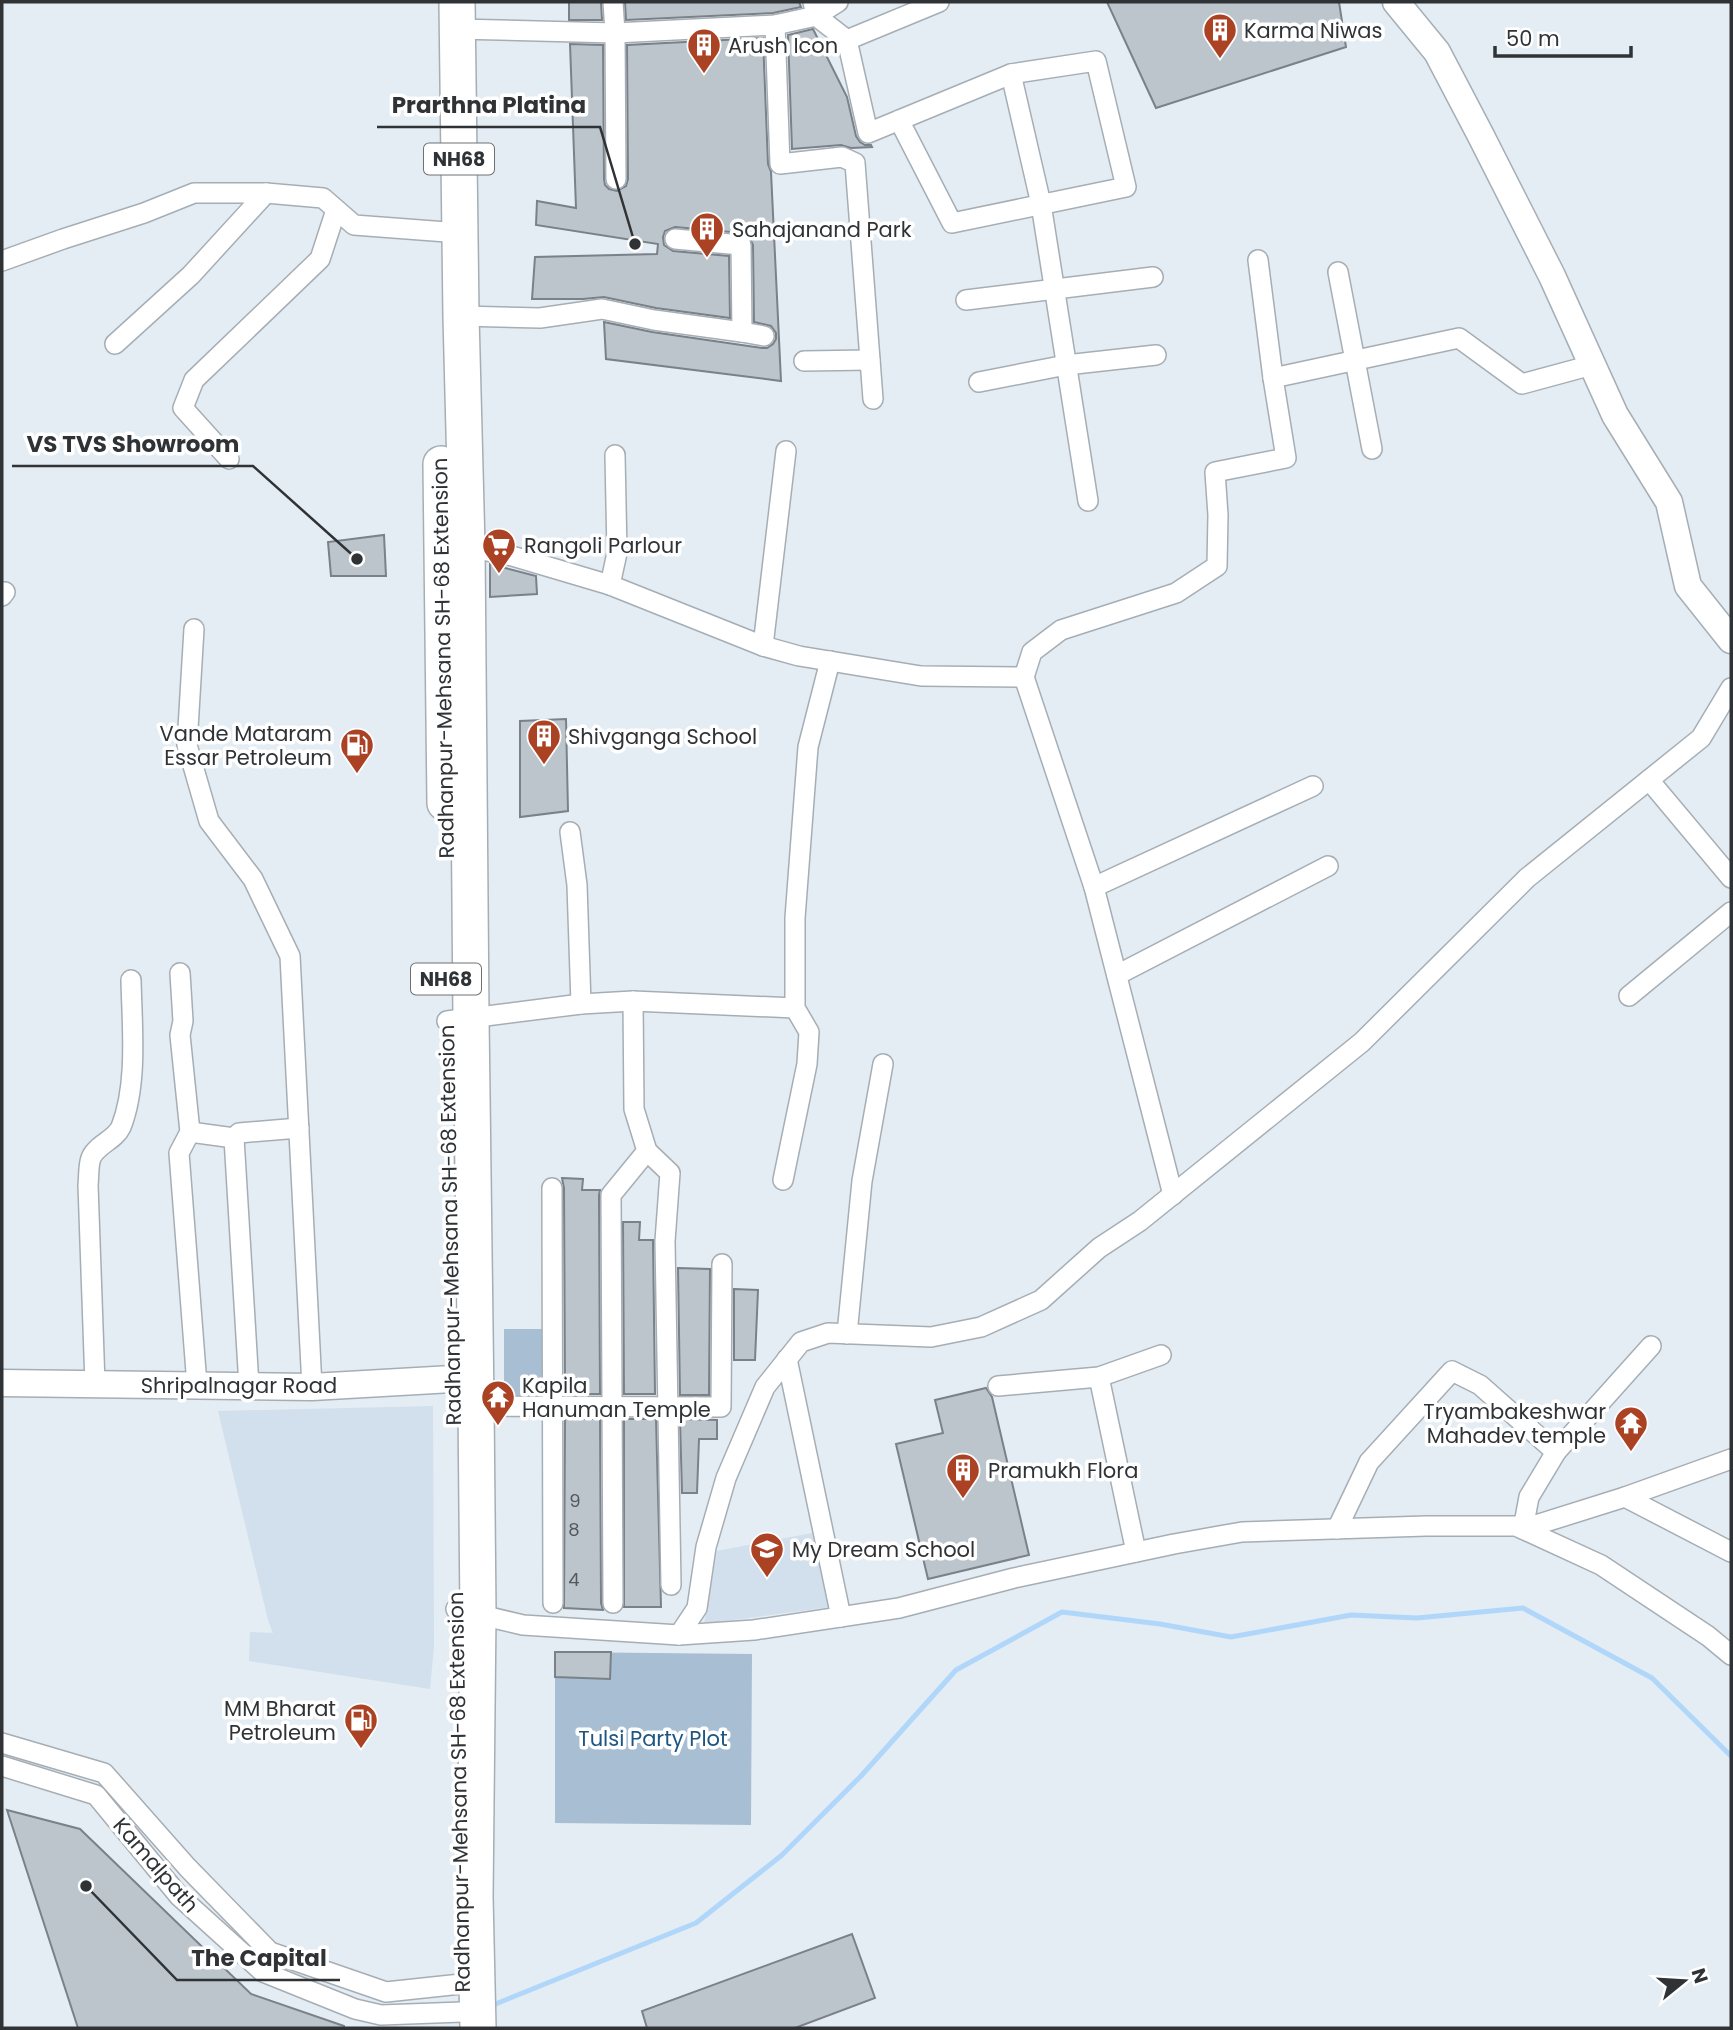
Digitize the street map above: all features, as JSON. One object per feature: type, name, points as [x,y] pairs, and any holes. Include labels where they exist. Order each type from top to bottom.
[{"type":"highway","name":"Radhanpur-Mehsana SH-68 Extension","points":[[437,2],[450,233],[459,1020],[468,1388],[467,1994]]},
{"type":"highway","name":"NH68","points":[[457,16],[450,233],[461,316],[467,547],[459,1020]]},
{"type":"street","points":[[613,2],[616,179]]},
{"type":"street","points":[[457,16],[615,33],[775,25],[838,2]]},
{"type":"street","points":[[847,40],[939,2]]},
{"type":"street","points":[[1396,2],[1437,52],[1552,276],[1615,415],[1668,502],[1688,586],[1731,640]]},
{"type":"street","points":[[814,9],[847,40],[868,133],[1011,74],[1096,61],[1126,187],[952,223],[900,120]]},
{"type":"street","points":[[775,25],[780,164],[842,157],[855,163],[873,399]]},
{"type":"street","points":[[1011,74],[1041,204],[1088,501]]},
{"type":"street","points":[[2,261],[144,213],[194,193],[266,192],[323,198],[354,225],[450,233]]},
{"type":"street","points":[[115,344],[191,275],[266,192]]},
{"type":"street","points":[[229,459],[183,408],[194,380],[320,259],[337,210]]},
{"type":"street","points":[[676,239],[741,245],[742,331]]},
{"type":"street","points":[[1173,1195],[1094,887],[1024,677],[1032,652],[1061,630],[1176,593],[1217,566],[1218,515],[1214,472],[1286,458],[1258,260]]},
{"type":"street","points":[[1338,272],[1372,449]]},
{"type":"street","points":[[965,300],[1153,277]]},
{"type":"street","points":[[461,316],[540,318],[602,309],[654,320],[764,336]]},
{"type":"street","points":[[1273,378],[1459,338],[1522,384],[1592,365]]},
{"type":"street","points":[[979,382],[1066,365],[1156,355]]},
{"type":"street","points":[[804,361],[870,360]]},
{"type":"street","points":[[763,646],[786,451]]},
{"type":"street","points":[[610,585],[617,553],[615,455]]},
{"type":"street","points":[[467,547],[512,556],[610,585],[763,646],[799,656],[921,676],[1024,677]]},
{"type":"street","points":[[194,629],[187,745],[209,821],[253,879],[290,956],[313,1387]]},
{"type":"street","points":[[783,1180],[807,1064],[808,1032],[795,1008],[795,918],[808,747],[830,661]]},
{"type":"street","points":[[679,1635],[697,1608],[706,1547],[726,1478],[765,1387],[802,1342],[828,1333],[931,1337],[981,1327],[1041,1300],[1099,1248],[1140,1221],[1362,1042],[1527,878],[1701,738],[1731,688]]},
{"type":"street","points":[[1649,780],[1731,877]]},
{"type":"street","points":[[1094,887],[1313,786]]},
{"type":"street","points":[[570,832],[577,885],[581,1003]]},
{"type":"street","points":[[1117,975],[1328,866]]},
{"type":"street","points":[[1629,996],[1731,912]]},
{"type":"street","points":[[180,973],[183,1021],[180,1035],[190,1132],[179,1153],[197,1385]]},
{"type":"street","points":[[95,1384],[88,1185],[95,1150],[120,1129],[127,1102],[133,1072],[131,980]]},
{"type":"street","points":[[459,1020],[581,1003],[633,1001],[795,1008]]},
{"type":"street","points":[[633,1001],[634,1109],[648,1152],[670,1172],[665,1241],[671,1585]]},
{"type":"street","points":[[847,1334],[862,1181],[883,1064]]},
{"type":"street","points":[[249,1386],[234,1138],[239,1133],[299,1128]]},
{"type":"street","points":[[190,1132],[234,1138]]},
{"type":"street","points":[[613,1603],[611,1195],[648,1152]]},
{"type":"street","points":[[552,1188],[554,1603]]},
{"type":"street","points":[[468,1388],[553,1406],[721,1407],[722,1264]]},
{"type":"street","points":[[1523,1529],[1529,1497],[1556,1452],[1651,1346]]},
{"type":"street","points":[[998,1386],[1099,1377],[1161,1355]]},
{"type":"street","points":[[787,1360],[841,1617]]},
{"type":"street","points":[[1338,1529],[1369,1462],[1452,1371],[1480,1385],[1556,1452]]},
{"type":"street","points":[[1099,1377],[1136,1552]]},
{"type":"street","name":"Shripalnagar Road","points":[[2,1383],[468,1388]]},
{"type":"street","points":[[1523,1529],[1625,1497],[1731,1459]]},
{"type":"street","points":[[1625,1497],[1731,1552]]},
{"type":"street","points":[[467,1611],[523,1625],[679,1635],[754,1630],[899,1608],[1014,1578],[1242,1532],[1516,1526],[1601,1565],[1731,1654]]},
{"type":"street","points":[[2,1743],[104,1773],[188,1868],[270,1952],[387,1992],[467,1994]]},
{"type":"street","name":"Kamalpath","points":[[2,1766],[96,1795],[179,1896],[263,1972],[355,2009],[381,2015],[467,1994]]},
{"type":"shaded area","points":[[433,1406],[434,1646],[430,1689],[249,1661],[250,1632],[273,1633],[218,1411]]},
{"type":"shaded area","name":"My Dream School","points":[[812,1533],[830,1607],[704,1624],[717,1551]]},
{"type":"green space","points":[[504,1329],[547,1329],[546,1397],[504,1397]]},
{"type":"green space","name":"Tulsi Party Plot","points":[[555,1652],[752,1654],[751,1825],[555,1823]]},
{"type":"building","points":[[569,2],[601,2],[602,20],[569,20]]},
{"type":"building","points":[[625,2],[799,2],[801,7],[773,13],[626,20]]},
{"type":"building","name":"Karma Niwas","points":[[1107,2],[1339,2],[1346,47],[1156,108]]},
{"type":"building","points":[[813,29],[847,97],[856,136],[860,142],[872,147],[851,148],[841,145],[792,149],[788,35]]},
{"type":"building","points":[[763,38],[781,381],[606,359],[604,322],[762,348],[773,344],[776,333],[771,326],[754,322],[753,245],[748,235],[742,233],[675,227],[665,231],[663,237],[664,245],[673,251],[729,256],[730,318],[656,308],[604,297],[532,299],[535,257],[657,254],[658,244],[536,225],[537,201],[576,208],[570,44],[603,45],[604,179],[609,189],[617,191],[626,186],[628,179],[627,45]]},
{"type":"building","points":[[384,535],[386,576],[331,576],[328,542]]},
{"type":"building","points":[[490,564],[536,576],[537,594],[490,597]]},
{"type":"building","name":"Shivganga School","points":[[566,719],[568,811],[520,817],[520,721]]},
{"type":"building","points":[[562,1178],[583,1179],[582,1190],[600,1190],[600,1394],[565,1394]]},
{"type":"building","points":[[623,1222],[640,1222],[639,1240],[653,1240],[655,1394],[624,1394]]},
{"type":"building","points":[[678,1268],[710,1269],[709,1395],[680,1395]]},
{"type":"building","points":[[734,1289],[758,1290],[755,1360],[734,1360]]},
{"type":"building","name":"Pramukh Flora","points":[[986,1388],[992,1397],[1029,1555],[928,1579],[896,1444],[943,1433],[935,1400]]},
{"type":"building","points":[[565,1419],[600,1419],[603,1610],[564,1608]]},
{"type":"building","points":[[624,1419],[656,1419],[661,1607],[624,1607]]},
{"type":"building","points":[[680,1419],[717,1420],[717,1439],[699,1439],[697,1493],[682,1493]]},
{"type":"building","points":[[555,1652],[611,1652],[610,1679],[555,1677]]},
{"type":"building","points":[[7,1810],[80,1829],[251,1994],[344,2028],[78,2028]]},
{"type":"building","points":[[852,1934],[875,1998],[795,2028],[647,2028],[642,2011]]},
{"type":"waterway","points":[[488,2007],[696,1923],[782,1855],[861,1776],[956,1670],[1062,1612],[1160,1624],[1231,1637],[1351,1615],[1417,1618],[1523,1608],[1652,1678],[1731,1756]]},
{"type":"place","name":"Karma Niwas","points":[[1220,60]]},
{"type":"place","name":"Arush Icon","points":[[704,75]]},
{"type":"place","name":"Prarthna Platina","points":[[635,244]]},
{"type":"place","name":"Sahajanand Park","points":[[707,259]]},
{"type":"place","name":"VS TVS Showroom","points":[[357,559]]},
{"type":"place","name":"Rangoli Parlour","points":[[499,575]]},
{"type":"place","name":"Shivganga School","points":[[544,766]]},
{"type":"place","name":"Vande Mataram Essar Petroleum","points":[[357,775]]},
{"type":"place","name":"Kapila Hanuman Temple","points":[[498,1427]]},
{"type":"place","name":"Tryambakeshwar Mahadev temple","points":[[1631,1453]]},
{"type":"place","name":"Pramukh Flora","points":[[963,1500]]},
{"type":"place","name":"My Dream School","points":[[767,1579]]},
{"type":"place","name":"MM Bharat Petroleum","points":[[361,1750]]},
{"type":"place","name":"The Capital","points":[[86,1886]]}]
